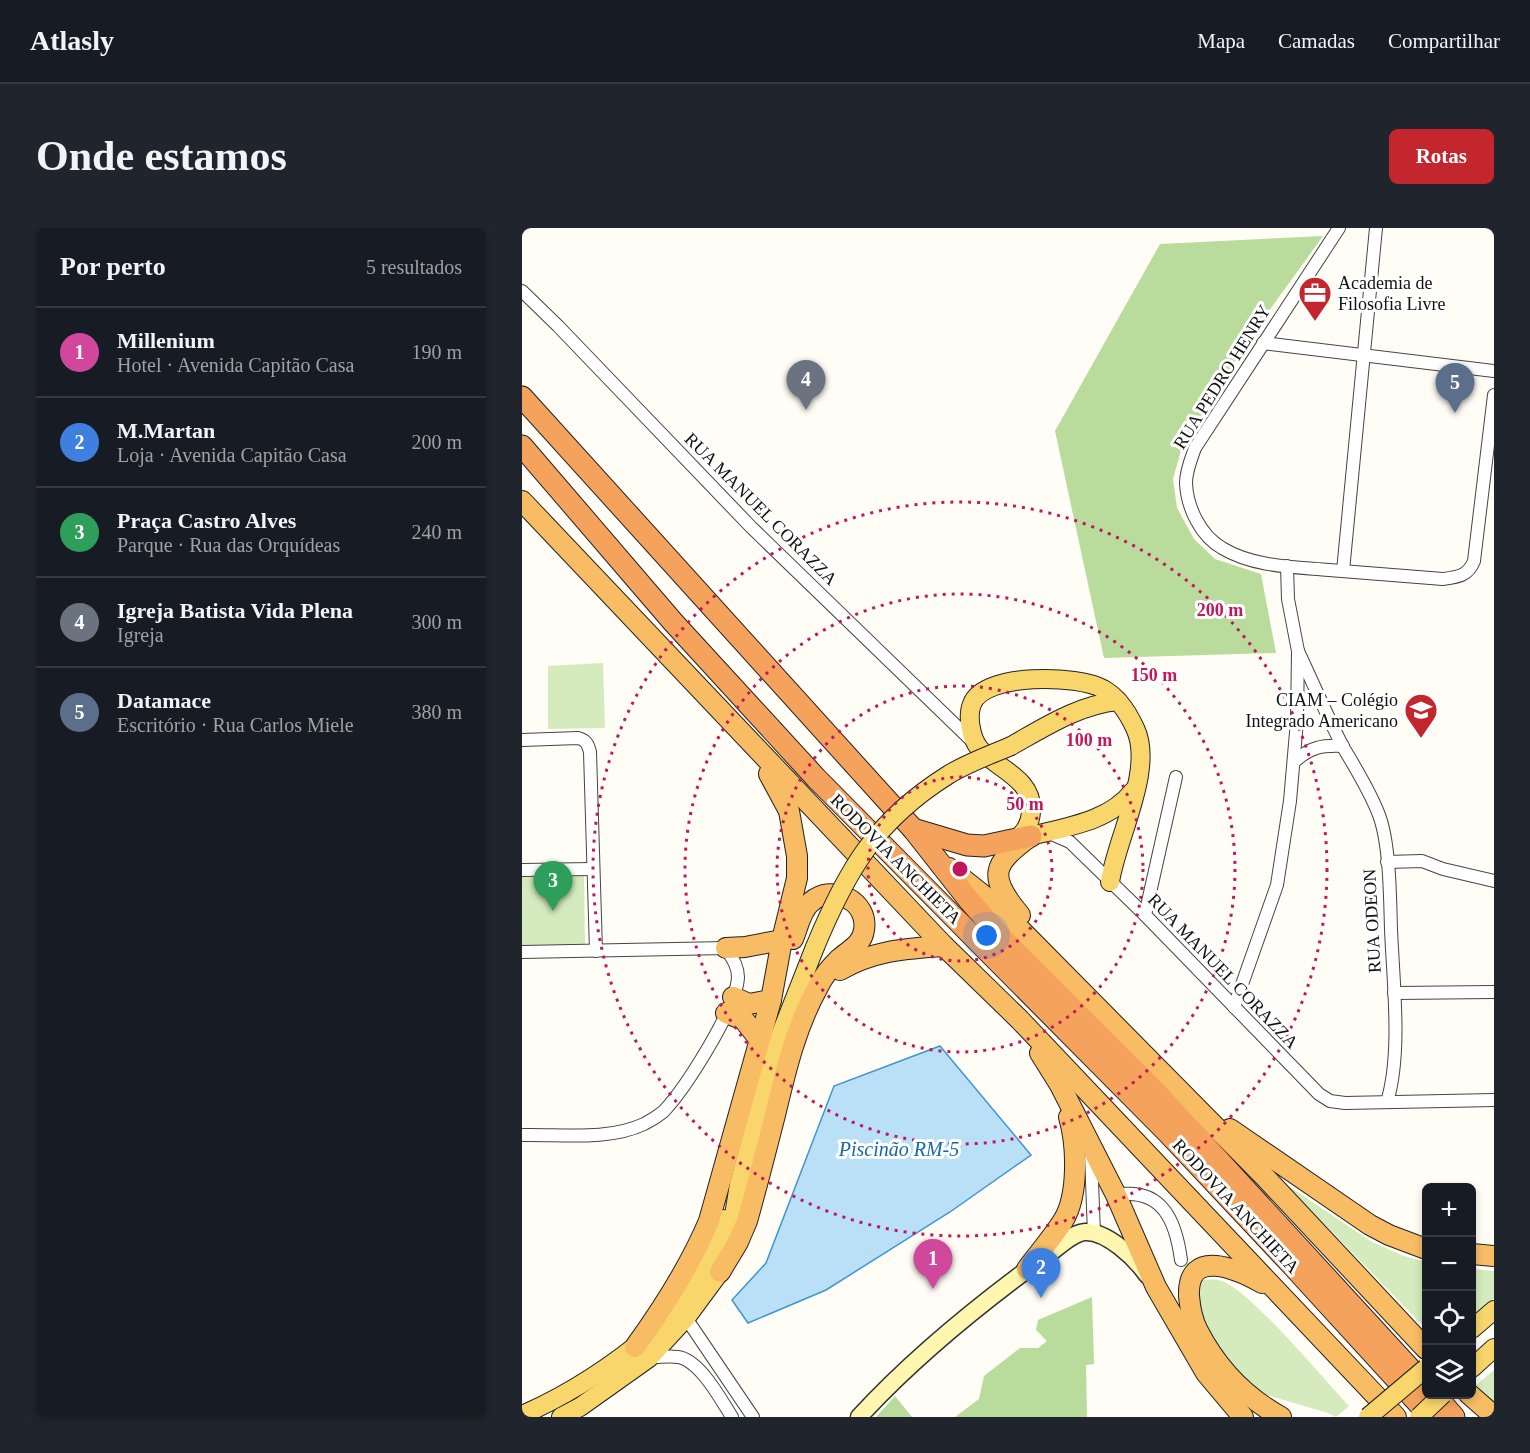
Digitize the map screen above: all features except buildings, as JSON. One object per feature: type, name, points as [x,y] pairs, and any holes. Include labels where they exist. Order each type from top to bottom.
[{"type":"highway","name":"RODOVIA ANCHIETA","points":[[522,397],[913,829],[1004,939],[1156,1092],[1422,1382]]},
{"type":"highway","name":"RODOVIA ANCHIETA","points":[[522,446],[673,622],[816,778],[1167,1132],[1431,1417]]},
{"type":"highway","name":"RODOVIA ANCHIETA","points":[[522,501],[944,946],[1020,1020],[1396,1417]]},
{"type":"highway","points":[[642,1352],[697,1250],[709,1221],[771,1000],[797,878],[795,834],[789,811],[757,750]]},
{"type":"highway","points":[[913,829],[967,845],[984,846],[1032,836]]},
{"type":"highway","points":[[1032,836],[1016,846],[1001,862],[998,876],[1000,887],[1005,897],[1047,945],[1071,981]]},
{"type":"highway","name":"RODOVIA ANCHIETA","points":[[935,857],[997,906],[1264,1176],[1422,1345]]},
{"type":"highway","points":[[720,1272],[738,1242],[747,1221],[791,1047],[803,1014],[830,968],[862,939],[865,927],[863,915],[857,905],[848,897],[832,893],[810,902],[777,970]]},
{"type":"highway","points":[[726,948],[782,940]]},
{"type":"highway","points":[[820,982],[851,963],[873,955],[892,950],[944,946]]},
{"type":"highway","points":[[730,1005],[771,1000]]},
{"type":"highway","points":[[730,1005],[759,1039]]},
{"type":"highway","points":[[1020,1020],[1060,1085],[1091,1144],[1156,1287],[1206,1373],[1243,1417]]},
{"type":"highway","points":[[1027,1269],[1064,1219],[1074,1183],[1075,1144],[1060,1085]]},
{"type":"highway","points":[[1190,1102],[1370,1225],[1422,1247]]},
{"type":"highway","points":[[1476,1254],[1494,1256]]},
{"type":"highway","points":[[1278,1293],[1240,1271],[1217,1265],[1203,1267],[1195,1272],[1189,1292],[1196,1327],[1219,1363],[1250,1398],[1281,1417]]},
{"type":"highway","points":[[1438,1399],[1454,1417]]},
{"type":"highway","points":[[1472,1399],[1485,1417]]},
{"type":"highway","points":[[1474,1399],[1494,1416]]},
{"type":"main road","points":[[1110,882],[1115,852],[1138,784],[1140,758],[1137,732],[1130,717],[1118,701],[1103,689],[1084,682],[1054,679],[1007,681],[988,687],[978,694],[972,703],[970,715],[972,731],[979,747],[1021,782],[1029,796],[1032,806],[1027,830],[1032,836],[1083,822],[1115,810],[1138,784]]},
{"type":"main road","points":[[522,1415],[557,1400],[642,1352],[667,1341],[720,1272],[731,1234],[740,1182],[776,1046],[828,916],[842,887],[866,848],[885,824],[949,774],[1011,746],[1082,708],[1098,703],[1118,701]]},
{"type":"main road","points":[[561,1417],[580,1407],[642,1352],[687,1298],[706,1264],[740,1182]]},
{"type":"main road","points":[[859,1417],[916,1360],[1027,1269],[1077,1234],[1084,1232],[1100,1236],[1120,1247],[1142,1268],[1156,1287]]},
{"type":"main road","points":[[1476,1326],[1494,1310]]},
{"type":"main road","points":[[1476,1364],[1494,1348]]},
{"type":"main road","points":[[1368,1417],[1422,1371]]},
{"type":"main road","points":[[1419,1417],[1439,1399]]},
{"type":"street","name":"RUA PEDRO HENRY","points":[[1339,228],[1195,448],[1188,465],[1186,482],[1189,501],[1206,535],[1223,549],[1287,566],[1443,579],[1459,577],[1470,570],[1474,561],[1494,395]]},
{"type":"street","points":[[1343,571],[1376,228]]},
{"type":"street","name":"RUA MANUEL CORAZZA","points":[[522,291],[751,527],[979,747]]},
{"type":"street","points":[[1263,343],[1494,371]]},
{"type":"street","points":[[1234,1007],[1277,885],[1290,801],[1294,762],[1298,651],[1288,599],[1287,566]]},
{"type":"street","name":"RUA ODEON","points":[[1298,651],[1380,818],[1387,862],[1394,993],[1394,1061],[1387,1102]]},
{"type":"street","points":[[522,740],[578,738],[588,744],[596,951]]},
{"type":"street","points":[[1294,762],[1303,753],[1314,748],[1324,745],[1343,746]]},
{"type":"street","points":[[1145,915],[1176,777]]},
{"type":"street","name":"RUA MANUEL CORAZZA","points":[[1032,836],[1070,842],[1145,915],[1318,1094],[1330,1101],[1345,1103],[1494,1100]]},
{"type":"street","points":[[1387,862],[1422,861],[1443,869],[1494,881]]},
{"type":"street","points":[[522,870],[593,869]]},
{"type":"street","points":[[522,952],[726,948],[737,968],[738,979],[730,1005],[686,1083],[661,1113],[644,1124],[622,1131],[522,1135]]},
{"type":"street","points":[[1394,993],[1494,992]]},
{"type":"street","points":[[1091,1144],[1100,1236]]},
{"type":"street","points":[[1116,1195],[1140,1195],[1155,1202],[1161,1208],[1175,1228],[1181,1260]]},
{"type":"street","points":[[686,1318],[753,1417]]},
{"type":"street","points":[[642,1352],[687,1360],[704,1376],[732,1417]]},
{"type":"green space","points":[[1323,236],[1251,336],[1182,447],[1173,479],[1177,508],[1194,539],[1215,559],[1261,574],[1276,653],[1104,658],[1055,431],[1160,244]]},
{"type":"green space","points":[[603,663],[605,728],[548,729],[548,666]]},
{"type":"green space","points":[[584,876],[585,945],[522,946],[522,877]]},
{"type":"green space","points":[[1287,1185],[1372,1242],[1422,1261],[1422,1325]]},
{"type":"green space","points":[[1476,1269],[1494,1271],[1494,1299],[1476,1315]]},
{"type":"green space","points":[[1201,1280],[1219,1280],[1232,1286],[1248,1299],[1286,1336],[1349,1406],[1336,1417],[1267,1395],[1237,1377],[1194,1309]]},
{"type":"green space","points":[[1092,1297],[1094,1364],[1086,1365],[1087,1417],[955,1417],[979,1399],[984,1376],[1020,1348],[1038,1348],[1047,1341],[1036,1330],[1038,1320]]},
{"type":"green space","points":[[1494,1370],[1494,1406],[1476,1387]]},
{"type":"green space","points":[[895,1396],[912,1417],[876,1417]]},
{"type":"water","name":"Piscinão RM-5","points":[[940,1046],[1031,1155],[950,1212],[826,1290],[748,1323],[732,1300],[766,1263],[834,1086]]},
{"type":"place","name":"Academia de Filosofia Livre","points":[[1315,322]]},
{"type":"place","name":"Igreja Batista Vida Plena","points":[[806,410]]},
{"type":"place","name":"Datamace","points":[[1455,413]]},
{"type":"place","name":"CIAM – Colégio Integrado Americano","points":[[1421,739]]},
{"type":"place","name":"Praça Castro Alves","points":[[553,911]]},
{"type":"place","name":"Millenium","points":[[933,1289]]},
{"type":"place","name":"M.Martan","points":[[1041,1298]]}]
